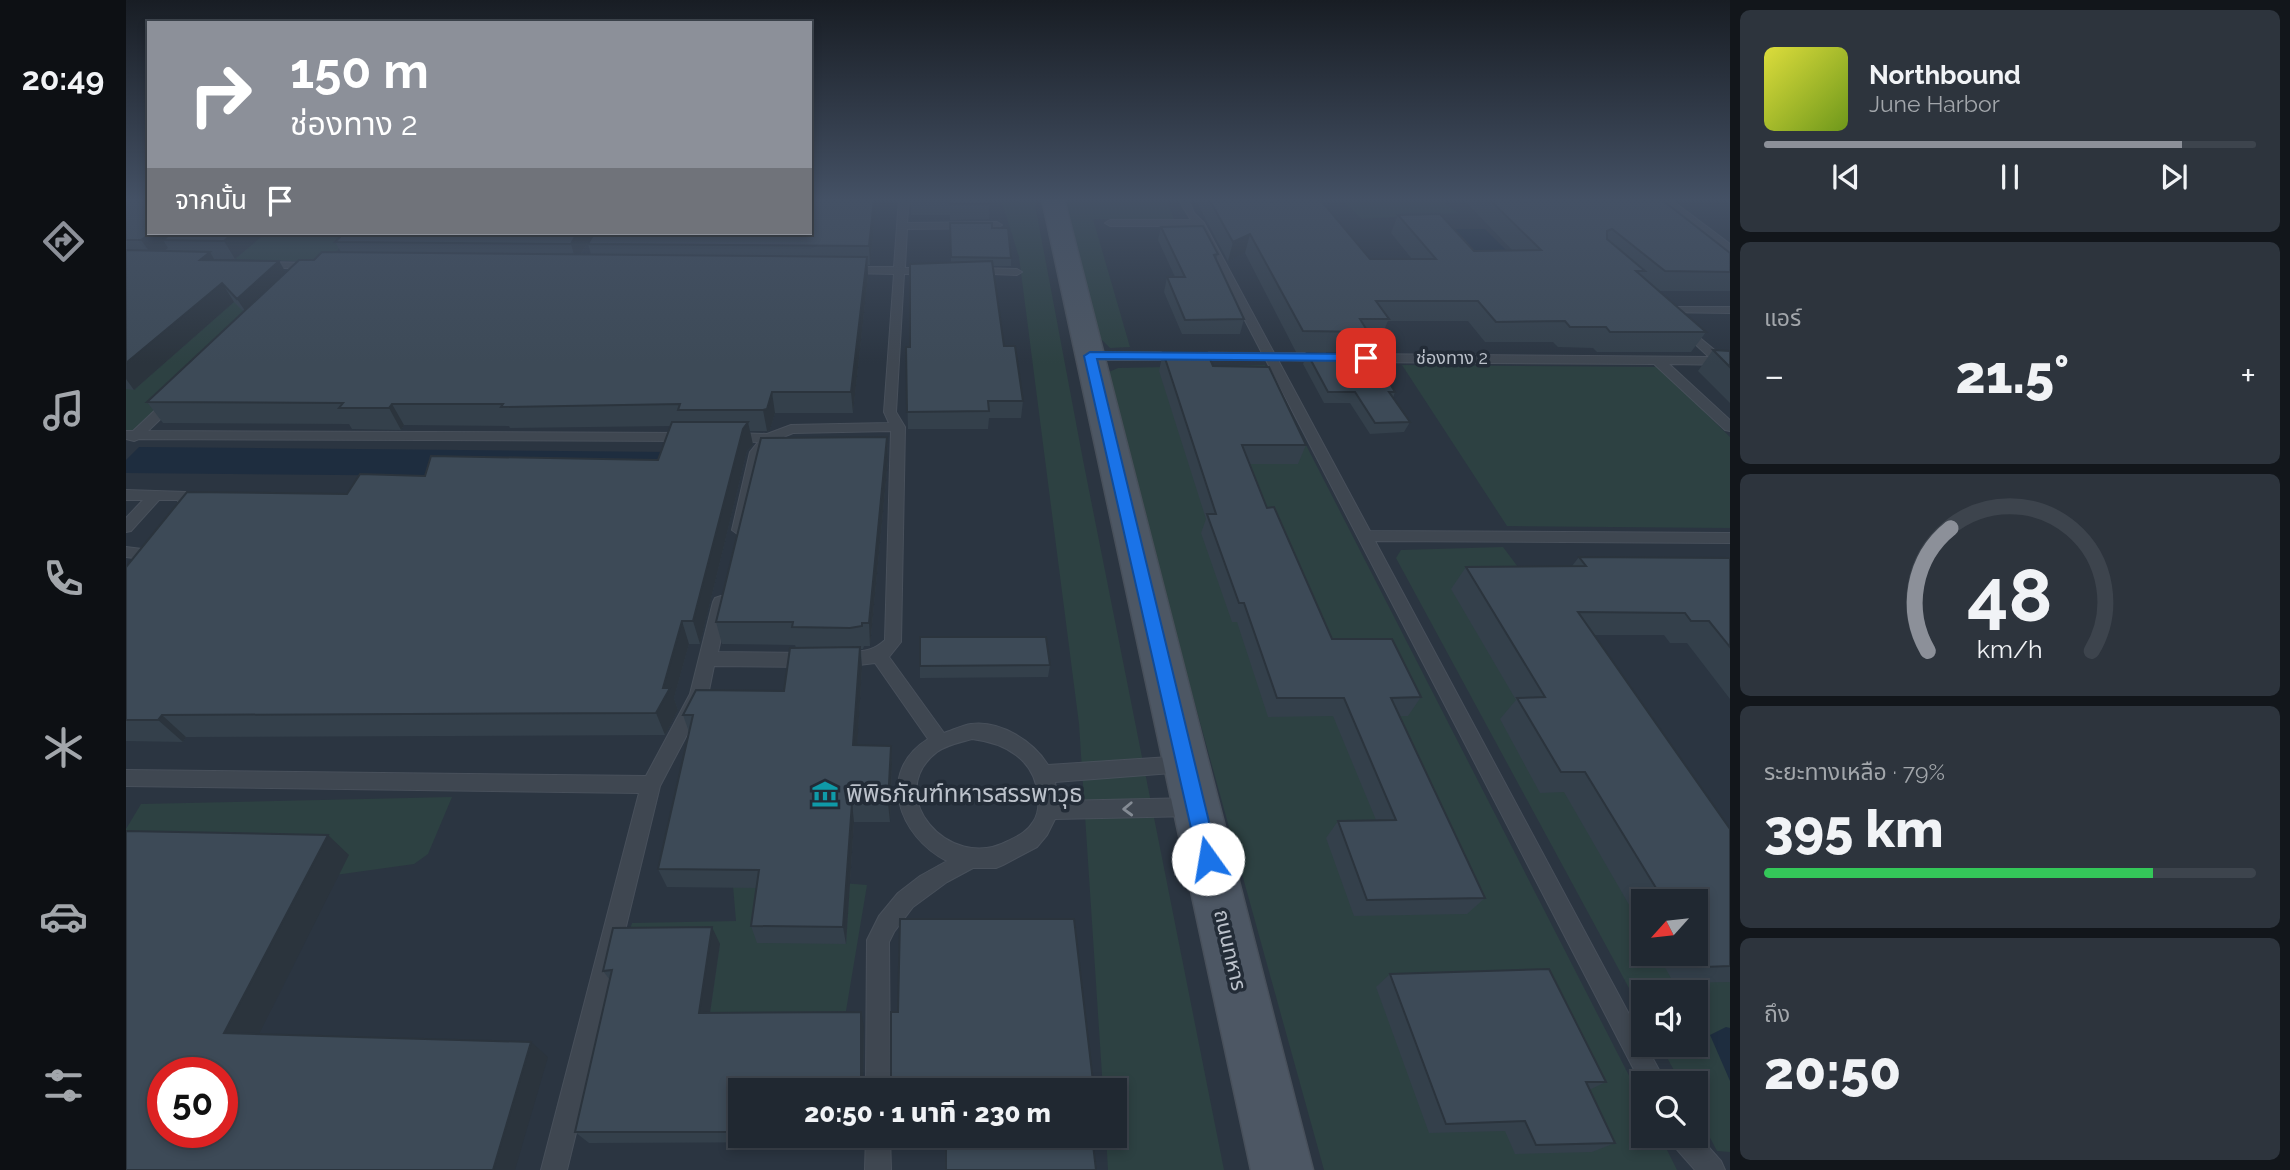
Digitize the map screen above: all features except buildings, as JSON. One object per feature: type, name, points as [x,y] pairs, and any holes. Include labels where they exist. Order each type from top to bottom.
[{"type":"main road","name":"ถนนทหาร","points":[[1066,254],[1282,1170]]},
{"type":"lane","points":[[708,659],[852,660],[879,656],[893,642],[898,427],[890,412],[900,254]]},
{"type":"lane","points":[[1216,254],[1648,1071]]},
{"type":"lane","points":[[250,265],[319,266],[306,275]]},
{"type":"lane","points":[[830,270],[947,271]]},
{"type":"lane","points":[[959,271],[1017,272]]},
{"type":"lane","points":[[1654,301],[1725,361]]},
{"type":"lane","points":[[1664,310],[1730,310]]},
{"type":"lane","name":"ช่องทาง 2","points":[[1090,356],[1725,361]]},
{"type":"lane","points":[[1657,360],[1730,428]]},
{"type":"lane","points":[[126,446],[131,435],[176,397]]},
{"type":"lane","points":[[131,435],[769,438],[791,429],[898,427]]},
{"type":"lane","points":[[736,543],[757,452],[769,438]]},
{"type":"lane","points":[[126,495],[181,495],[194,501],[185,524]]},
{"type":"lane","points":[[126,527],[155,495]]},
{"type":"lane","points":[[1366,536],[1730,538]]},
{"type":"lane","points":[[126,552],[165,551],[148,574]]},
{"type":"lane","points":[[554,1170],[651,785],[699,695],[726,582]]},
{"type":"lane","points":[[879,656],[939,740]]},
{"type":"lane","points":[[972,731],[995,734],[1023,748],[1032,756],[1044,774],[1049,795],[1047,810],[1036,835],[1018,850],[995,859],[970,859],[946,852],[926,838],[912,819],[906,798],[907,777],[917,758],[939,740],[972,731]]},
{"type":"lane","points":[[1044,774],[1186,764]]},
{"type":"lane","points":[[126,778],[651,785]]},
{"type":"lane","points":[[1047,810],[1196,807]]},
{"type":"lane","points":[[878,1078],[878,940],[901,901],[927,882],[970,859]]},
{"type":"lane","points":[[878,1148],[878,1170]]},
{"type":"lane","points":[[1693,1148],[1712,1170]]},
{"type":"green space","points":[[238,254],[334,254],[325,262],[232,259]]},
{"type":"green space","points":[[1018,254],[1044,254],[1224,1170],[1108,1170],[1107,1148],[1127,1148],[1127,1078],[1102,1078],[1079,724]]},
{"type":"green space","points":[[1076,254],[1103,254],[1130,347],[1110,348],[1094,332]]},
{"type":"green space","points":[[296,273],[136,430],[126,430],[126,296]]},
{"type":"green space","points":[[1265,365],[1631,1080],[1631,1148],[1666,1148],[1677,1170],[1324,1170],[1106,383],[1109,372],[1118,368]]},
{"type":"green space","points":[[1402,365],[1659,367],[1730,437],[1730,528],[1507,526]]},
{"type":"green space","points":[[1503,547],[1542,599],[1638,889],[1631,889],[1631,966],[1708,966],[1708,961],[1730,966],[1730,1152],[1717,1151],[1708,1134],[1708,1071],[1674,1071],[1667,1057],[1708,1057],[1708,980],[1631,980],[1631,992],[1396,558],[1401,550]]},
{"type":"green space","points":[[452,797],[428,854],[414,864],[328,876],[126,864],[126,829],[141,804]]},
{"type":"green space","points":[[732,874],[867,885],[839,1053],[596,1042],[632,923],[736,921]]},
{"type":"water","points":[[1463,254],[1510,254],[1519,263],[1472,263]]},
{"type":"water","points":[[139,447],[670,452],[658,478],[126,473],[126,460]]},
{"type":"water","points":[[1726,1027],[1730,1028],[1730,1081],[1710,1035]]},
{"type":"place","name":"พิพิธภัณฑ์ทหารสรรพาวุธ","points":[[825,794]]},
{"type":"route","points":[[1208,859],[1090,356],[1366,358]]}]
